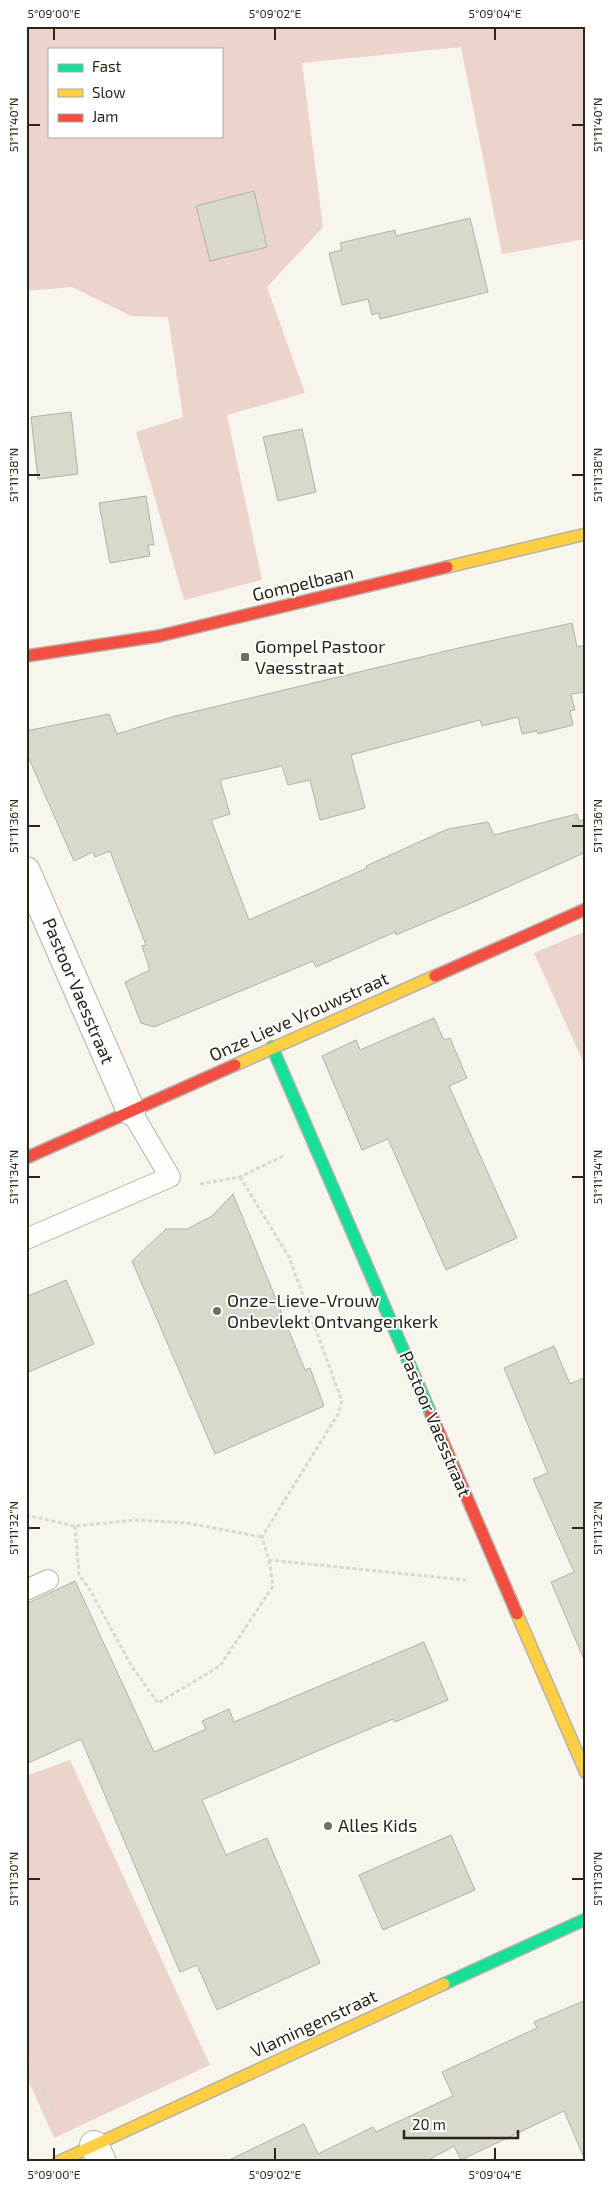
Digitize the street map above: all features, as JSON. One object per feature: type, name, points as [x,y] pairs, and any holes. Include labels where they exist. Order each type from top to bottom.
[{"type":"street","name":"Gompelbaan","points":[[26,656],[160,636],[586,534]]},
{"type":"street","name":"Pastoor Vaesstraat","points":[[26,871],[130,1111]]},
{"type":"street","name":"Onze Lieve Vrouwstraat","points":[[26,1158],[586,909]]},
{"type":"street","name":"Pastoor Vaesstraat","points":[[272,1047],[586,1773]]},
{"type":"street","name":"Vlamingenstraat","points":[[58,2162],[89,2154],[586,1919]]},
{"type":"lane","points":[[26,1239],[170,1178],[130,1111]]},
{"type":"lane","points":[[26,1590],[48,1580]]},
{"type":"path","points":[[170,1178],[201,1184],[240,1178],[312,1141]]},
{"type":"path","points":[[75,1526],[78,1575],[90,1590],[132,1668],[158,1704],[220,1666],[273,1586],[269,1560],[262,1537],[338,1414],[342,1401],[289,1257],[240,1178]]},
{"type":"path","points":[[26,1515],[75,1526],[136,1520],[187,1523],[262,1537]]},
{"type":"path","points":[[269,1560],[302,1561],[504,1585]]},
{"type":"path","points":[[26,2049],[89,2154]]},
{"type":"shaded area","points":[[26,26],[586,26],[586,239],[502,254],[461,47],[302,63],[323,227],[267,287],[305,393],[227,415],[262,580],[184,600],[136,432],[183,417],[168,317],[131,316],[72,287],[26,291]]},
{"type":"shaded area","points":[[586,931],[586,1068],[534,953]]},
{"type":"shaded area","points":[[70,1760],[210,2065],[54,2138],[26,2075],[26,1776]]},
{"type":"building","points":[[254,191],[267,247],[210,261],[196,206]]},
{"type":"building","points":[[470,218],[488,292],[380,319],[379,313],[372,315],[368,299],[342,305],[329,253],[342,250],[340,243],[395,230],[396,236]]},
{"type":"building","points":[[71,412],[78,474],[38,479],[31,417]]},
{"type":"building","points":[[302,429],[316,492],[278,501],[263,437]]},
{"type":"building","points":[[146,496],[154,545],[148,545],[150,556],[110,563],[99,503]]},
{"type":"building","points":[[572,623],[577,647],[586,645],[586,692],[571,694],[575,710],[570,711],[573,725],[538,734],[537,731],[522,734],[518,717],[482,726],[480,720],[351,755],[365,808],[320,820],[310,780],[288,785],[282,766],[220,780],[230,814],[211,820],[249,920],[367,868],[366,866],[448,829],[488,822],[494,835],[577,814],[579,821],[586,819],[586,852],[483,898],[396,935],[395,932],[316,967],[313,961],[154,1027],[141,1023],[125,982],[150,970],[142,946],[146,945],[110,851],[95,857],[93,852],[74,861],[26,752],[26,731],[109,714],[117,734],[172,717],[463,647]]},
{"type":"building","points":[[434,1018],[444,1040],[450,1038],[467,1078],[449,1086],[517,1238],[446,1270],[388,1139],[362,1150],[322,1056],[356,1040],[360,1050]]},
{"type":"building","name":"Onze-Lieve-Vrouw Onbevlekt Ontvangenkerk","points":[[233,1194],[305,1370],[310,1368],[324,1406],[215,1454],[132,1261],[166,1229],[187,1229],[212,1216]]},
{"type":"building","points":[[66,1280],[94,1344],[26,1373],[26,1297]]},
{"type":"building","points":[[554,1346],[570,1384],[586,1377],[586,1664],[551,1582],[574,1572],[533,1479],[548,1473],[504,1368]]},
{"type":"building","points":[[75,1581],[154,1752],[206,1729],[202,1721],[229,1709],[234,1722],[424,1642],[448,1700],[395,1722],[393,1719],[202,1800],[226,1855],[267,1838],[320,1963],[217,2010],[197,1965],[180,1972],[81,1739],[26,1764],[26,1604]]},
{"type":"building","points":[[451,1835],[475,1890],[383,1930],[359,1875]]},
{"type":"building","points":[[586,2000],[586,2162],[564,2111],[461,2160],[454,2146],[425,2162],[225,2162],[304,2124],[318,2154],[373,2127],[376,2132],[453,2096],[442,2072],[537,2028],[534,2022]]},
{"type":"traffic: fast","points":[[272,1047],[431,1414]]},
{"type":"traffic: fast","points":[[444,1984],[586,1919]]},
{"type":"traffic: slow","points":[[447,567],[586,534]]},
{"type":"traffic: slow","points":[[235,1065],[435,976]]},
{"type":"traffic: slow","points":[[517,1614],[586,1773]]},
{"type":"traffic: slow","points":[[58,2162],[444,1984]]},
{"type":"traffic: jam","points":[[26,656],[159,636],[447,567]]},
{"type":"traffic: jam","points":[[435,976],[586,909]]},
{"type":"traffic: jam","points":[[26,1158],[235,1065]]},
{"type":"traffic: jam","points":[[431,1414],[517,1614]]},
{"type":"place","name":"Gompel Pastoor Vaesstraat","points":[[245,657]]},
{"type":"place","name":"Onze-Lieve-Vrouw Onbevlekt Ontvangenkerk","points":[[217,1311]]},
{"type":"place","name":"Alles Kids","points":[[328,1826]]}]
